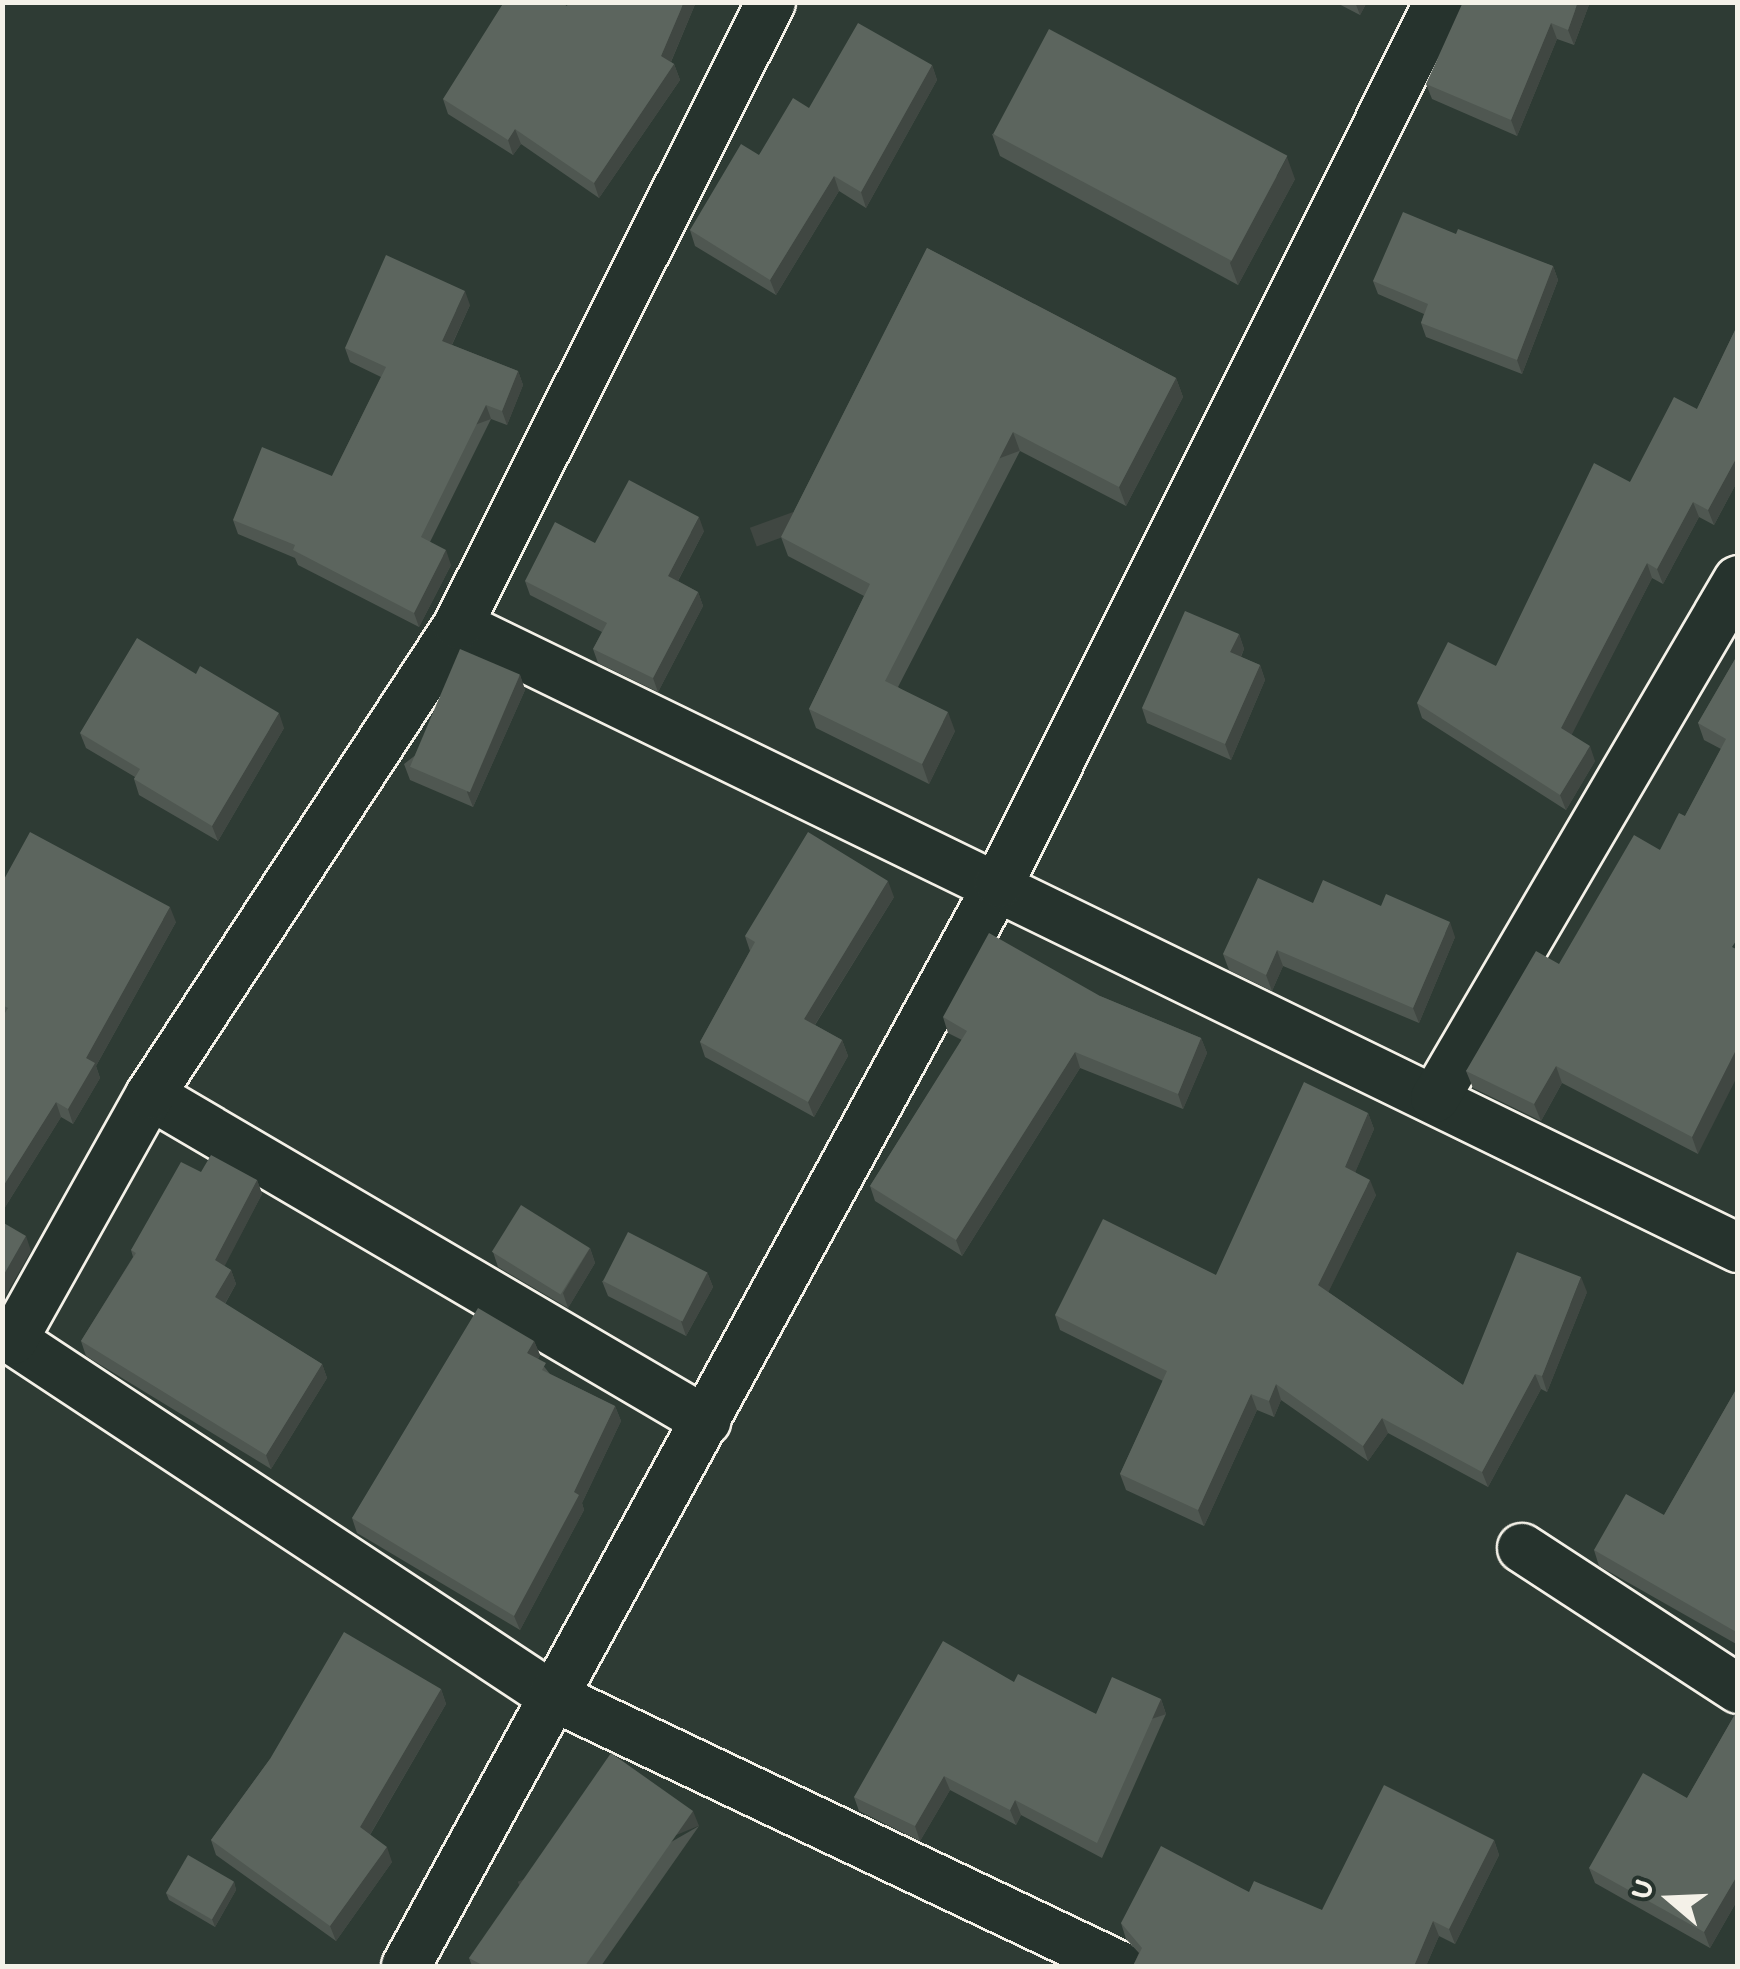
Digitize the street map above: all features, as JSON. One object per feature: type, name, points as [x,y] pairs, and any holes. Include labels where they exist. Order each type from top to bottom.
[{"type":"street","points":[[772,2],[458,625],[150,1095],[8,1336],[552,1696],[1120,1966]]},
{"type":"street","points":[[406,1966],[999,883],[1439,2]]},
{"type":"street","points":[[1435,1098],[1738,580]]},
{"type":"street","points":[[458,625],[999,883],[1738,1248]]},
{"type":"street","points":[[150,1095],[706,1420]]},
{"type":"street","points":[[1522,1548],[1738,1688]]},
{"type":"building","points":[[504,2],[561,2],[567,6],[568,2],[684,2],[661,56],[674,64],[594,183],[515,129],[508,140],[443,99]]},
{"type":"building","points":[[1463,2],[1578,2],[1568,30],[1551,23],[1511,120],[1426,84]]},
{"type":"building","points":[[858,23],[932,65],[861,192],[834,176],[770,280],[690,230],[741,144],[759,155],[793,98],[809,108]]},
{"type":"building","points":[[1049,29],[1287,156],[1232,261],[993,134]]},
{"type":"building","points":[[1403,212],[1553,266],[1517,360],[1421,323],[1428,304],[1373,281]]},
{"type":"building","points":[[927,248],[1176,378],[1119,487],[1013,432],[885,681],[948,712],[922,764],[809,709],[870,584],[781,537]]},
{"type":"building","points":[[386,255],[465,291],[442,341],[518,371],[502,411],[486,405],[421,537],[446,550],[414,613],[293,550],[295,545],[233,520],[262,447],[332,476],[386,367],[345,348]]},
{"type":"building","points":[[1738,324],[1738,455],[1708,510],[1693,502],[1657,569],[1647,563],[1561,728],[1590,746],[1560,795],[1417,703],[1448,642],[1496,666],[1594,463],[1630,482],[1674,397],[1697,409]]},
{"type":"building","points":[[629,480],[699,517],[668,576],[698,592],[653,678],[593,649],[607,623],[525,581],[555,522],[595,543]]},
{"type":"building","points":[[1185,611],[1239,634],[1230,652],[1260,665],[1225,744],[1142,708]]},
{"type":"building","points":[[137,638],[196,674],[200,666],[279,713],[212,826],[134,779],[140,769],[80,733]]},
{"type":"building","points":[[460,649],[520,674],[470,792],[410,767]]},
{"type":"building","points":[[1738,654],[1738,938],[1732,947],[1738,950],[1738,1046],[1692,1137],[1556,1066],[1534,1104],[1466,1071],[1536,951],[1559,964],[1634,835],[1660,850],[1679,813],[1685,816],[1726,739],[1698,723]]},
{"type":"building","points":[[30,832],[170,907],[86,1058],[95,1063],[68,1109],[56,1102],[2,1188],[2,1018],[8,1008],[2,1005],[2,883]]},
{"type":"building","points":[[808,832],[888,881],[804,1019],[842,1040],[808,1102],[700,1042],[755,942],[745,936]]},
{"type":"building","points":[[1258,878],[1313,903],[1323,880],[1381,906],[1386,894],[1450,922],[1413,1008],[1277,950],[1266,975],[1223,954]]},
{"type":"building","points":[[989,933],[1100,996],[1201,1038],[1178,1094],[1075,1052],[956,1240],[870,1186],[967,1031],[943,1017]]},
{"type":"building","points":[[1304,1082],[1368,1113],[1345,1167],[1370,1180],[1318,1285],[1463,1385],[1517,1252],[1581,1277],[1542,1376],[1535,1374],[1482,1472],[1382,1418],[1363,1446],[1276,1384],[1269,1401],[1251,1394],[1198,1510],[1120,1474],[1167,1371],[1055,1315],[1103,1219],[1216,1275]]},
{"type":"building","points":[[211,1155],[257,1180],[215,1260],[231,1270],[215,1297],[322,1364],[266,1455],[81,1341],[136,1253],[131,1250],[181,1162],[201,1172]]},
{"type":"building","points":[[521,1205],[590,1248],[561,1295],[492,1252]]},
{"type":"building","points":[[2,1222],[26,1236],[2,1278]]},
{"type":"building","points":[[628,1232],[707,1272],[682,1321],[603,1281]]},
{"type":"building","points":[[478,1308],[534,1341],[527,1353],[546,1363],[542,1370],[615,1406],[574,1492],[579,1495],[514,1616],[352,1518]]},
{"type":"building","points":[[1738,1386],[1738,1633],[1594,1550],[1626,1494],[1664,1515]]},
{"type":"building","points":[[344,1632],[441,1689],[360,1827],[387,1847],[330,1926],[211,1840],[270,1759]]},
{"type":"building","points":[[943,1641],[1014,1682],[1018,1674],[1096,1714],[1112,1677],[1161,1699],[1097,1843],[1015,1800],[1010,1810],[944,1776],[915,1826],[854,1797]]},
{"type":"building","points":[[1738,1709],[1738,1874],[1704,1932],[1589,1868],[1643,1773],[1687,1798]]},
{"type":"building","points":[[611,1753],[693,1811],[585,1966],[484,1966],[469,1958]]},
{"type":"building","points":[[1384,1785],[1494,1840],[1449,1929],[1433,1921],[1414,1966],[1133,1966],[1142,1948],[1121,1923],[1161,1846],[1249,1892],[1254,1881],[1322,1910]]},
{"type":"building","points":[[188,1855],[234,1882],[212,1920],[166,1893]]}]
